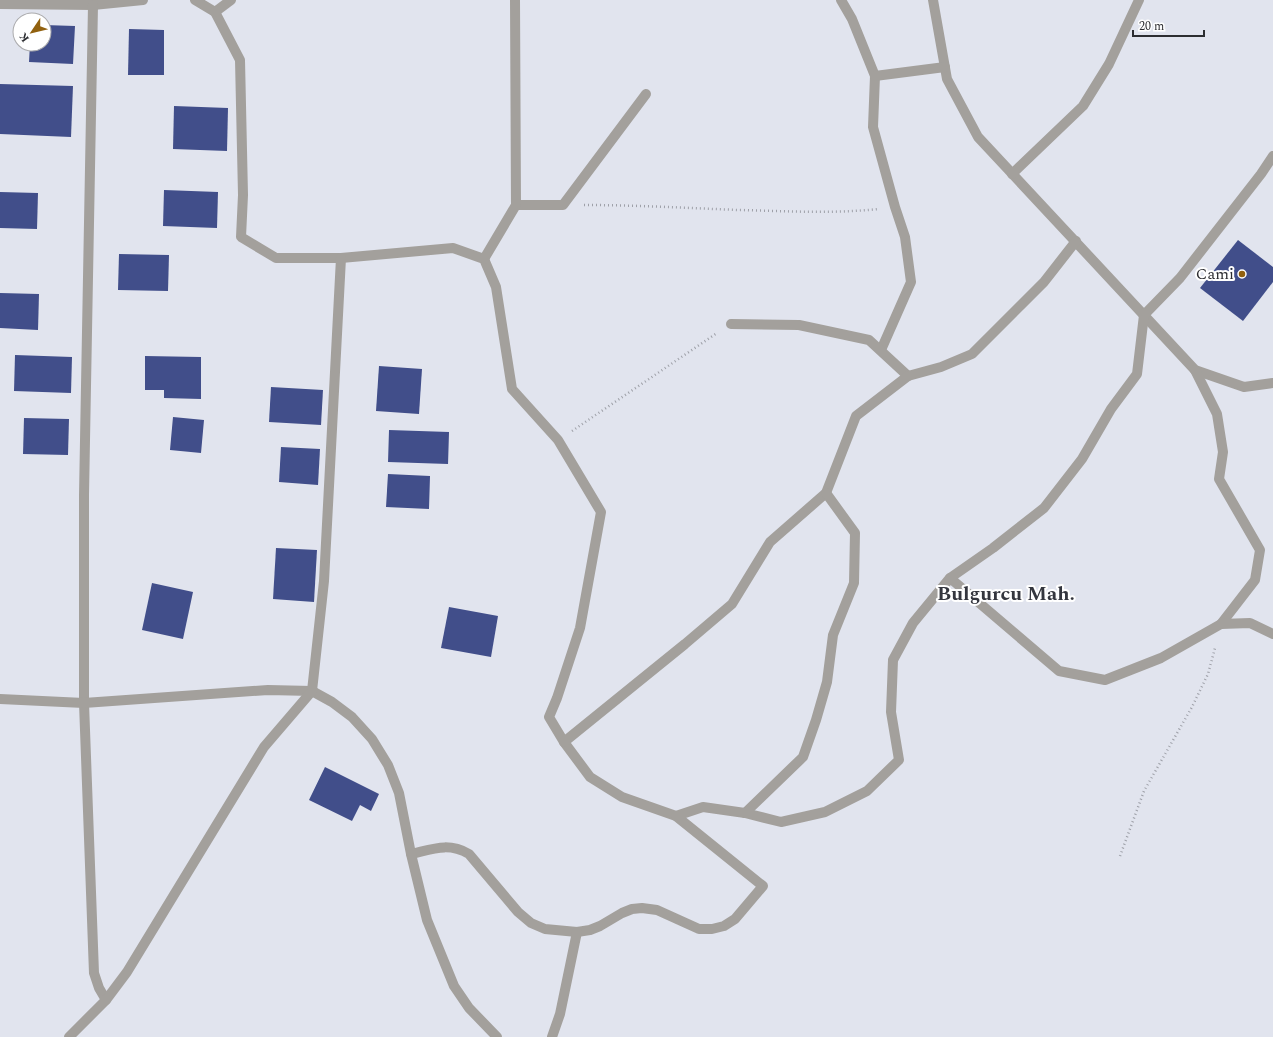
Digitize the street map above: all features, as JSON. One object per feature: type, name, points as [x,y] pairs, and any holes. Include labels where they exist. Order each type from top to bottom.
[{"type":"street","points":[[0,4],[93,5],[143,0]]},
{"type":"street","points":[[195,0],[215,12],[240,60],[242,195],[241,237],[276,258],[340,258],[453,248],[484,259],[496,287],[512,389],[558,440],[601,512],[580,628],[557,698],[549,717],[564,742],[590,777],[622,797],[676,816],[763,886],[735,919],[724,926],[712,929],[699,929],[657,910],[642,908],[632,909],[622,913],[590,930],[577,932],[545,929],[531,923],[518,912],[469,854],[460,849],[441,847],[411,854]]},
{"type":"street","points":[[215,12],[231,0]]},
{"type":"street","points":[[484,259],[516,205],[515,0]]},
{"type":"street","points":[[841,0],[852,19],[875,76],[873,127],[894,207],[905,238],[910,282],[880,350]]},
{"type":"street","points":[[933,0],[947,79],[978,137],[1195,370],[1217,414],[1223,452],[1218,479],[1260,550],[1255,580],[1221,624],[1161,658],[1105,680],[1059,671],[950,578]]},
{"type":"street","points":[[1012,174],[1083,106],[1109,64],[1139,0]]},
{"type":"street","points":[[93,5],[84,495],[84,703],[94,973],[98,988],[106,1000]]},
{"type":"street","points":[[875,76],[945,67]]},
{"type":"street","points":[[516,205],[563,205],[646,94]]},
{"type":"street","points":[[676,816],[704,807],[745,813],[781,822],[825,812],[867,791],[899,760],[891,712],[894,660],[913,623],[950,578],[993,548],[1044,508],[1082,459],[1111,409],[1137,374],[1144,315],[1180,278],[1262,174],[1273,156]]},
{"type":"street","points":[[564,742],[732,604],[770,542],[826,493],[856,416],[908,376],[941,367],[972,354],[1044,282],[1076,241]]},
{"type":"street","points":[[69,1037],[106,1000],[127,972],[264,747],[312,691],[324,581],[340,258]]},
{"type":"street","points":[[731,324],[799,325],[869,340],[908,376]]},
{"type":"street","points":[[1195,370],[1244,387],[1273,383]]},
{"type":"street","points":[[745,813],[803,757],[827,682],[833,635],[854,583],[855,533],[826,493]]},
{"type":"street","points":[[1221,624],[1250,623],[1273,634]]},
{"type":"street","points":[[0,698],[84,703],[268,690],[312,691],[332,702],[352,717],[372,739],[388,765],[399,793],[411,854],[427,920],[454,986],[469,1008],[498,1037]]},
{"type":"street","points":[[552,1037],[560,1014],[577,932]]},
{"type":"path","points":[[563,205],[632,205],[812,212],[843,212],[894,207]]},
{"type":"path","points":[[558,440],[731,324]]},
{"type":"path","points":[[1120,856],[1144,790],[1192,707],[1208,674],[1221,624]]},
{"type":"building","points":[[52,25],[75,26],[73,64],[29,62],[30,52],[52,52]]},
{"type":"building","points":[[129,29],[164,30],[164,75],[128,75]]},
{"type":"building","points":[[0,84],[73,86],[71,137],[0,134]]},
{"type":"building","points":[[174,106],[228,108],[227,151],[173,149]]},
{"type":"building","points":[[164,190],[218,192],[217,228],[163,226]]},
{"type":"building","points":[[0,192],[38,193],[37,229],[0,228]]},
{"type":"building","name":"Cami","points":[[1238,240],[1273,267],[1273,282],[1243,321],[1200,288]]},
{"type":"building","points":[[119,254],[169,255],[168,291],[118,290]]},
{"type":"building","points":[[0,293],[39,294],[38,330],[0,328]]},
{"type":"building","points":[[15,355],[72,357],[71,393],[14,391]]},
{"type":"building","points":[[145,356],[201,357],[201,399],[164,398],[164,390],[145,390]]},
{"type":"building","points":[[379,366],[422,369],[419,414],[376,411]]},
{"type":"building","points":[[271,387],[323,390],[321,425],[269,422]]},
{"type":"building","points":[[173,417],[204,420],[201,453],[170,450]]},
{"type":"building","points":[[24,418],[69,419],[68,455],[23,454]]},
{"type":"building","points":[[389,430],[449,432],[448,464],[388,462]]},
{"type":"building","points":[[281,447],[320,449],[318,485],[279,482]]},
{"type":"building","points":[[388,474],[430,476],[429,509],[386,507]]},
{"type":"building","points":[[276,548],[317,550],[314,602],[273,599]]},
{"type":"building","points":[[152,583],[193,592],[183,639],[142,630]]},
{"type":"building","points":[[449,607],[498,616],[491,657],[441,648]]},
{"type":"building","points":[[325,767],[379,794],[371,811],[360,805],[352,821],[309,800]]},
{"type":"place","name":"Cami","points":[[1242,274]]},
{"type":"district","name":"Bulgurcu Mah.","points":[[1006,594]]}]
